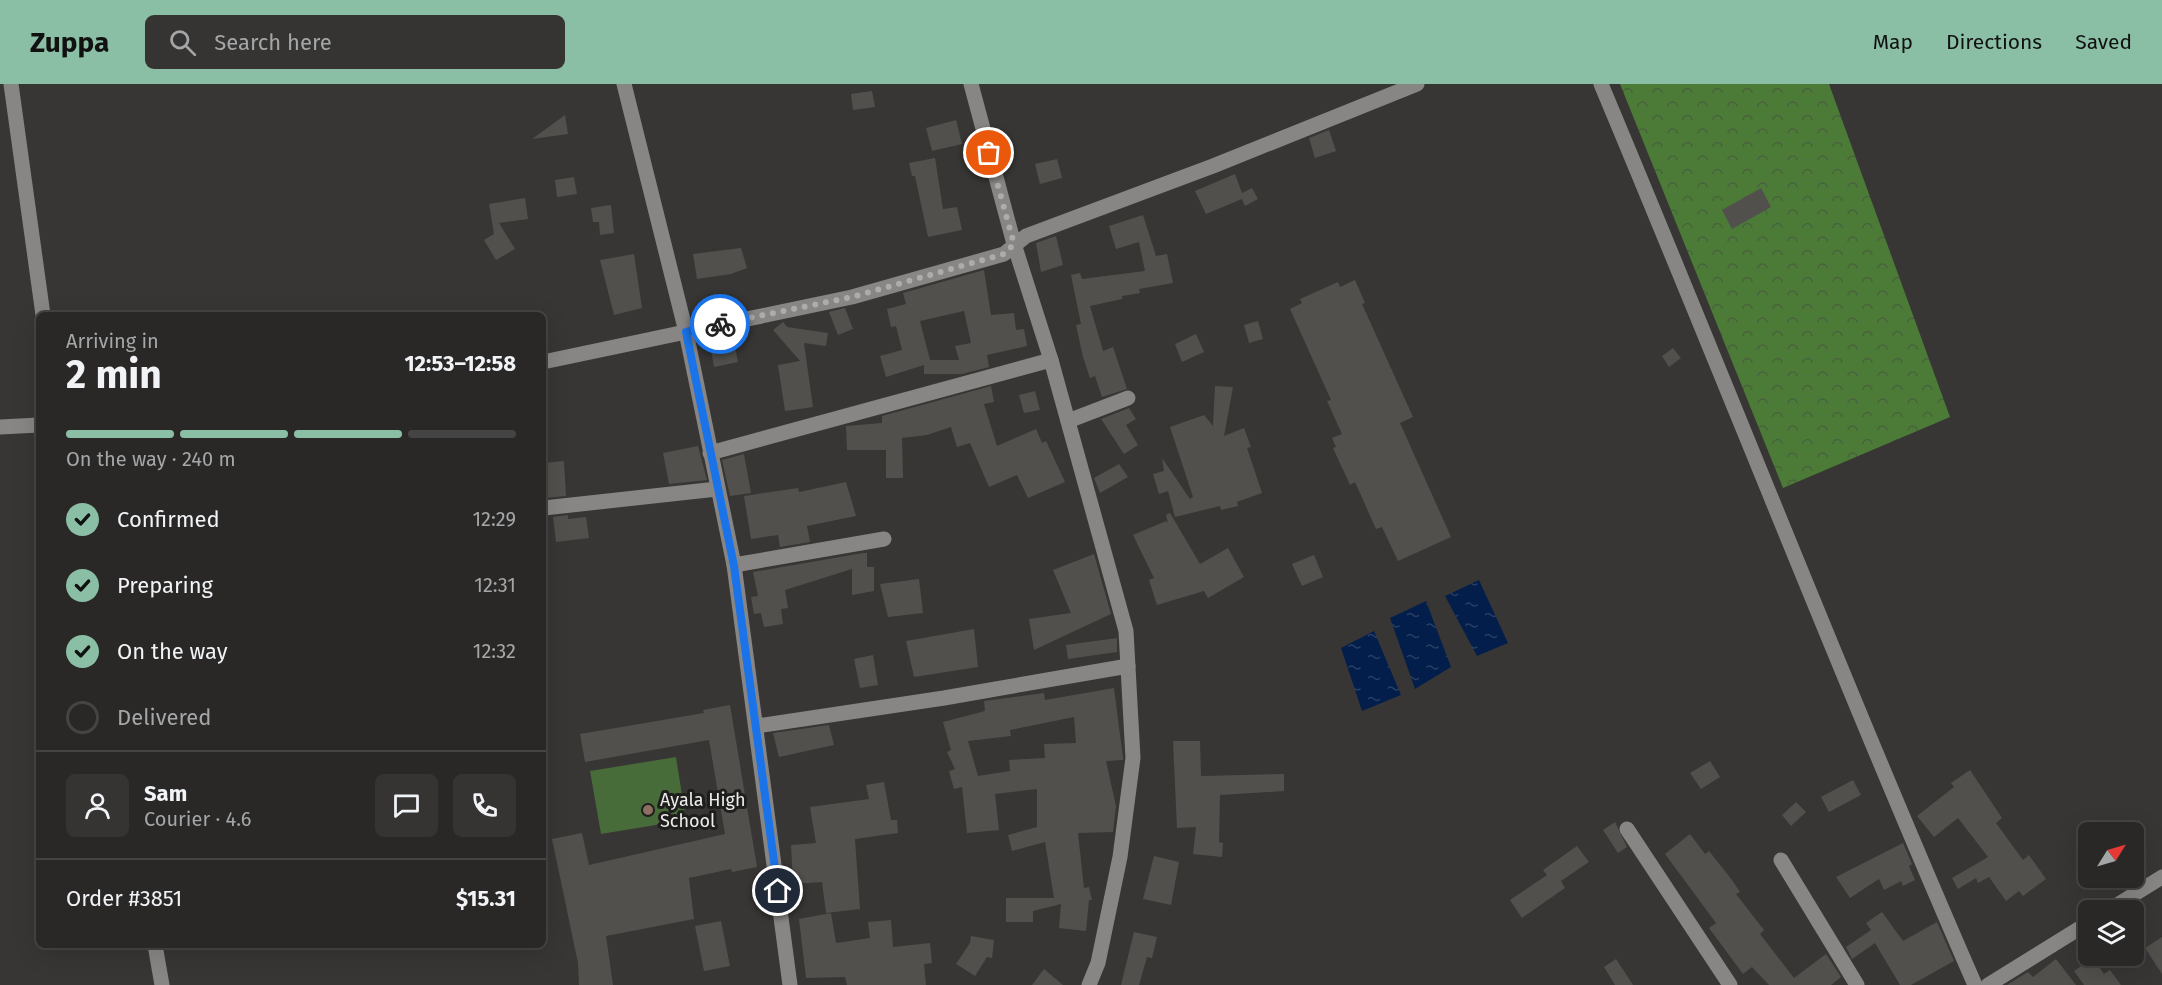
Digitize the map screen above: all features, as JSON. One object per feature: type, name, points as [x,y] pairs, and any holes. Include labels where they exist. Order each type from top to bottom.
[{"type":"street","points":[[11,84],[43,312]]},
{"type":"street","points":[[624,84],[686,332],[734,566],[790,985]]},
{"type":"street","points":[[971,84],[1014,244],[1051,360],[1126,631],[1133,758],[1120,857],[1098,963],[1089,985]]},
{"type":"street","points":[[546,361],[852,297],[1004,254],[1026,236],[1213,166],[1417,84]]},
{"type":"street","points":[[1601,84],[1791,543],[1872,750],[1975,985]]},
{"type":"street","points":[[710,453],[1051,360]]},
{"type":"street","points":[[1068,421],[1128,398]]},
{"type":"street","points":[[0,427],[36,425]]},
{"type":"street","points":[[546,508],[717,489]]},
{"type":"street","points":[[734,566],[884,539]]},
{"type":"street","points":[[757,726],[944,699],[1128,666]]},
{"type":"street","points":[[1627,830],[1730,985]]},
{"type":"street","points":[[1781,860],[1857,985]]},
{"type":"street","points":[[2125,900],[2162,877]]},
{"type":"street","points":[[1988,985],[2078,929]]},
{"type":"street","points":[[156,948],[162,985]]},
{"type":"green space","points":[[1620,84],[1829,84],[1950,417],[1783,488]]},
{"type":"green space","points":[[676,757],[686,820],[601,834],[590,771]]},
{"type":"water","points":[[1479,580],[1508,643],[1477,656],[1445,596]]},
{"type":"water","points":[[1426,601],[1451,667],[1415,689],[1390,618]]},
{"type":"water","points":[[1374,631],[1401,695],[1362,711],[1341,648]]},
{"type":"building","points":[[872,91],[875,107],[853,110],[851,94]]},
{"type":"building","points":[[565,115],[568,134],[532,139]]},
{"type":"building","points":[[956,120],[962,144],[932,151],[926,128]]},
{"type":"building","points":[[1329,130],[1336,151],[1315,158],[1309,138]]},
{"type":"building","points":[[935,158],[943,209],[957,207],[962,230],[928,237],[915,176],[912,176],[909,163]]},
{"type":"building","points":[[1057,159],[1062,178],[1040,184],[1035,164]]},
{"type":"building","points":[[1235,174],[1242,193],[1252,188],[1258,199],[1245,206],[1242,199],[1206,214],[1195,191]]},
{"type":"building","points":[[574,177],[577,194],[557,197],[555,180]]},
{"type":"building","points":[[1761,188],[1771,207],[1732,229],[1722,210]]},
{"type":"building","points":[[525,198],[528,219],[499,223],[515,249],[496,260],[484,240],[494,234],[489,204]]},
{"type":"building","points":[[611,205],[614,233],[600,235],[599,222],[593,222],[591,208]]},
{"type":"building","points":[[1143,215],[1156,256],[1167,254],[1173,283],[1139,289],[1140,293],[1090,306],[1103,351],[1113,347],[1127,389],[1102,397],[1095,376],[1090,378],[1083,357],[1076,325],[1081,324],[1071,275],[1080,273],[1082,279],[1145,271],[1139,242],[1116,249],[1109,226]]},
{"type":"building","points":[[1056,236],[1063,265],[1041,272],[1036,243]]},
{"type":"building","points":[[741,248],[747,268],[731,274],[697,279],[693,254]]},
{"type":"building","points":[[634,254],[642,308],[614,315],[600,260]]},
{"type":"building","points":[[984,270],[991,315],[1014,313],[1016,330],[1024,329],[1027,346],[987,355],[989,367],[962,374],[924,374],[924,365],[886,377],[880,356],[902,350],[896,326],[891,327],[887,309],[906,304],[903,293]],"holes":[[[964,311],[971,343],[955,346],[959,360],[930,360],[920,321]]]},
{"type":"building","points":[[1355,280],[1365,303],[1362,304],[1413,417],[1400,423],[1451,537],[1398,561],[1382,527],[1376,529],[1355,482],[1350,485],[1333,448],[1336,447],[1332,438],[1342,434],[1327,401],[1331,400],[1290,309],[1302,303],[1300,299],[1338,282],[1340,287]]},
{"type":"building","points":[[845,308],[853,329],[838,335],[829,312]]},
{"type":"building","points":[[1258,321],[1263,339],[1249,343],[1244,325]]},
{"type":"building","points":[[783,322],[787,327],[828,333],[826,346],[804,343],[813,407],[785,411],[778,365],[800,361],[773,330]]},
{"type":"building","points":[[732,332],[738,362],[714,367],[709,337]]},
{"type":"building","points":[[1196,334],[1204,352],[1182,362],[1175,344]]},
{"type":"building","points":[[1673,348],[1681,358],[1669,367],[1662,356]]},
{"type":"building","points":[[991,386],[994,402],[984,404],[997,446],[1036,429],[1042,443],[1046,441],[1065,482],[1028,498],[1017,475],[989,487],[970,443],[957,447],[951,427],[927,435],[902,438],[903,478],[886,478],[886,450],[847,450],[846,426],[882,423],[882,416]]},
{"type":"building","points":[[1215,386],[1233,387],[1224,436],[1244,428],[1251,447],[1247,448],[1262,493],[1237,502],[1238,506],[1221,510],[1220,506],[1175,517],[1168,491],[1159,494],[1153,474],[1164,471],[1162,458],[1190,499],[1193,497],[1170,427],[1204,415],[1213,426]]},
{"type":"building","points":[[1035,391],[1040,410],[1024,413],[1019,395]]},
{"type":"building","points":[[1129,408],[1136,419],[1126,425],[1138,445],[1124,454],[1101,419]]},
{"type":"building","points":[[698,446],[707,480],[669,484],[663,453]]},
{"type":"building","points":[[744,454],[751,493],[730,496],[722,460]]},
{"type":"building","points":[[564,461],[566,496],[546,498],[546,463]]},
{"type":"building","points":[[1119,464],[1128,477],[1100,493],[1094,478]]},
{"type":"building","points":[[846,482],[856,516],[807,526],[810,542],[780,547],[778,535],[751,539],[744,496],[798,488],[799,492]]},
{"type":"building","points":[[1170,513],[1200,564],[1228,548],[1244,577],[1208,598],[1204,591],[1157,605],[1149,580],[1154,578],[1133,535],[1166,521],[1168,523],[1166,515]]},
{"type":"building","points":[[568,515],[568,519],[586,517],[589,538],[556,542],[553,517]]},
{"type":"building","points":[[867,553],[867,567],[874,567],[874,591],[852,595],[852,569],[785,590],[788,608],[781,609],[783,624],[764,627],[761,613],[754,614],[751,597],[758,596],[753,572]]},
{"type":"building","points":[[1094,554],[1111,614],[1034,650],[1029,619],[1071,613],[1053,570]]},
{"type":"building","points":[[1314,555],[1323,577],[1302,586],[1292,564]]},
{"type":"building","points":[[919,579],[923,613],[888,617],[880,584]]},
{"type":"building","points":[[974,629],[978,667],[914,677],[906,641]]},
{"type":"building","points":[[1117,638],[1117,652],[1068,659],[1066,645]]},
{"type":"building","points":[[873,655],[878,685],[860,688],[854,659]]},
{"type":"building","points":[[1114,688],[1123,760],[1106,761],[1116,806],[1113,832],[1078,833],[1084,888],[1089,887],[1092,900],[1089,900],[1086,931],[1059,928],[1061,904],[1033,911],[1033,922],[1006,922],[1006,898],[1054,898],[1045,842],[1012,851],[1008,835],[1037,827],[1037,789],[995,794],[999,830],[967,833],[962,787],[954,789],[949,771],[955,769],[947,752],[951,750],[943,722],[985,711],[984,701],[1044,693],[1045,700]],"holes":[[[1074,717],[1076,743],[1044,744],[1045,758],[1009,760],[1010,771],[978,776],[968,741],[1011,736],[1010,730]]]},
{"type":"building","points":[[730,705],[757,867],[732,872],[731,869],[689,878],[694,919],[606,936],[613,985],[579,985],[578,963],[552,839],[582,833],[589,865],[725,834],[709,740],[585,762],[580,734],[704,713],[703,710]]},
{"type":"building","points":[[829,725],[834,745],[779,757],[773,733]]},
{"type":"building","points":[[1173,741],[1200,741],[1201,776],[1284,774],[1284,791],[1220,795],[1219,842],[1223,843],[1222,857],[1193,854],[1196,827],[1177,828]]},
{"type":"building","points":[[1710,761],[1720,777],[1701,789],[1690,773]]},
{"type":"building","points":[[1970,770],[2002,818],[1996,823],[2023,860],[2029,855],[2046,879],[2023,896],[2019,891],[2006,901],[1989,877],[1978,883],[1976,878],[1958,889],[1952,878],[1988,857],[1958,818],[1934,837],[1917,816],[1954,787],[1951,783]]},
{"type":"building","points":[[1853,780],[1861,795],[1829,812],[1821,797]]},
{"type":"building","points":[[884,782],[891,820],[897,820],[898,833],[855,839],[860,909],[826,913],[822,882],[793,884],[791,845],[816,843],[810,807],[869,799],[866,785]]},
{"type":"building","points":[[1796,802],[1806,812],[1791,826],[1782,815]]},
{"type":"building","points":[[1615,822],[1627,847],[1618,853],[1603,830]]},
{"type":"building","points":[[1690,834],[1705,854],[1709,851],[1732,880],[1740,892],[1736,894],[1764,930],[1760,934],[1794,978],[1826,954],[1841,977],[1831,985],[1769,985],[1752,967],[1743,974],[1709,928],[1716,923],[1665,854]]},
{"type":"building","points":[[1903,843],[1912,864],[1909,866],[1915,880],[1903,886],[1901,881],[1884,890],[1879,879],[1850,898],[1836,877]]},
{"type":"building","points":[[1577,846],[1589,862],[1561,881],[1565,888],[1522,918],[1510,900],[1547,875],[1543,870]]},
{"type":"building","points":[[1154,856],[1179,862],[1171,905],[1143,899]]},
{"type":"building","points":[[1882,912],[1903,941],[1937,922],[1954,961],[1911,985],[1900,985],[1875,943],[1852,959],[1846,947],[1871,930],[1866,923]]},
{"type":"building","points":[[831,913],[836,943],[870,938],[868,922],[891,920],[893,947],[930,943],[932,963],[924,964],[926,985],[847,985],[845,977],[806,978],[799,919]]},
{"type":"building","points":[[721,921],[730,966],[704,971],[695,926]]},
{"type":"building","points":[[1134,932],[1157,937],[1152,958],[1147,957],[1139,985],[1121,985]]},
{"type":"building","points":[[971,936],[994,940],[992,958],[987,957],[975,976],[956,964],[970,943]]},
{"type":"building","points":[[2162,937],[2162,974],[2145,948]]},
{"type":"building","points":[[1616,959],[1633,985],[1615,985],[1604,967]]},
{"type":"building","points":[[2056,959],[2076,985],[2007,985],[2028,972],[2033,977]]},
{"type":"building","points":[[2081,966],[2098,966],[2104,974],[2110,970],[2121,985],[2084,985],[2074,971]]},
{"type":"building","points":[[1044,969],[1063,985],[1032,985]]},
{"type":"way so far","points":[[720,324],[852,297],[1004,254],[1014,244],[989,153]]},
{"type":"place","name":"Ayala High School","points":[[648,810]]},
{"type":"route","points":[[720,324],[686,332],[734,566],[778,891]]}]
